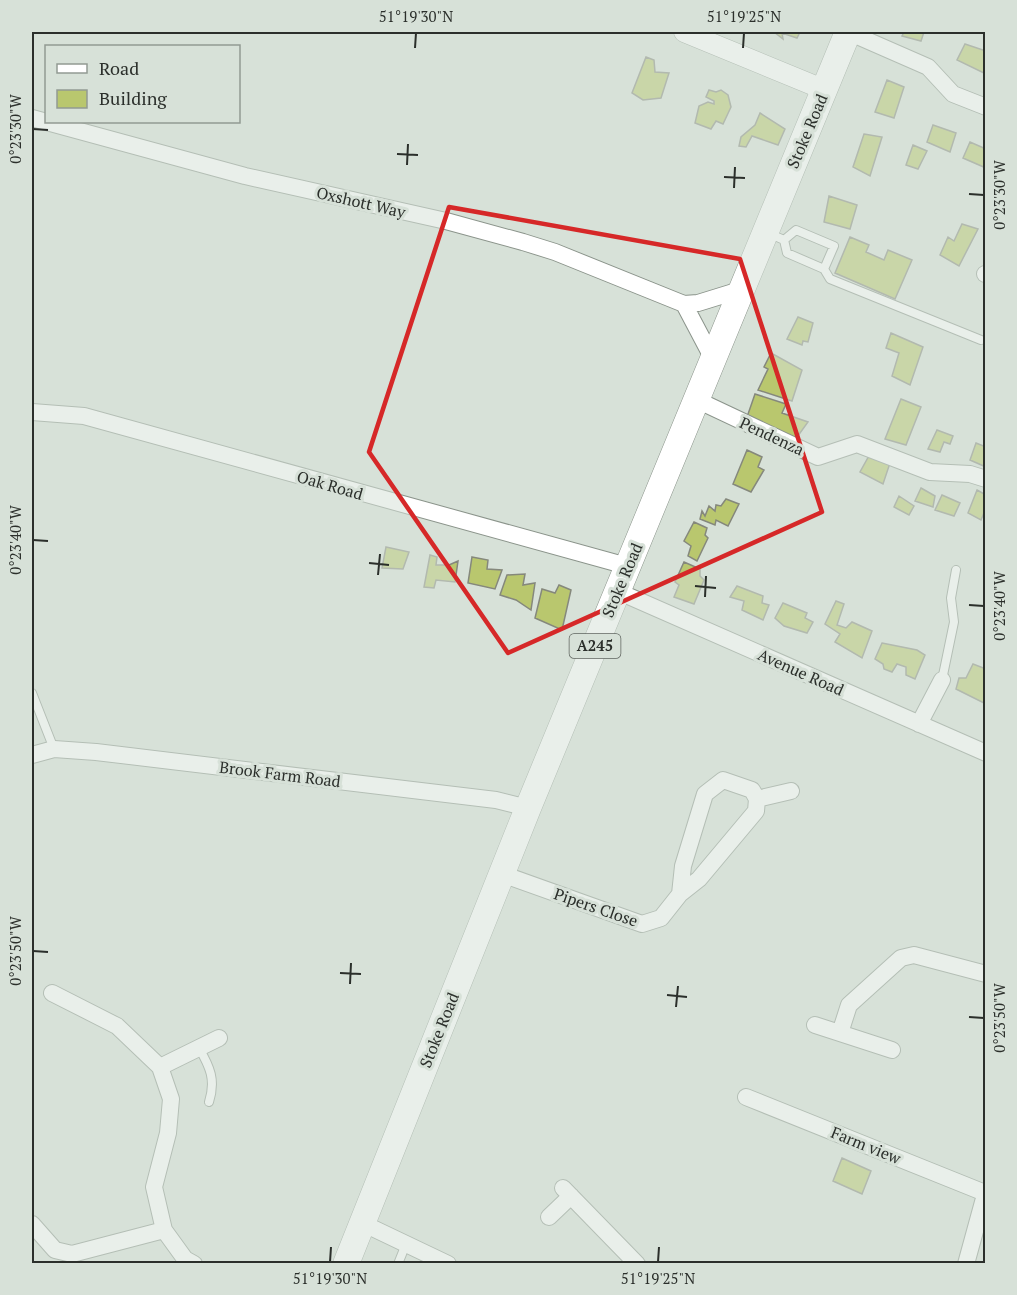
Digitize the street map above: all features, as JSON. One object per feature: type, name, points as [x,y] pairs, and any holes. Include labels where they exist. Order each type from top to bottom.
[{"type":"main road","name":"Stoke Road","points":[[346,1263],[528,808],[697,400],[740,290],[775,236],[825,90],[848,32]]},
{"type":"street","points":[[684,32],[825,90]]},
{"type":"street","points":[[848,32],[928,67],[953,94],[986,108]]},
{"type":"street","name":"Oxshott Way","points":[[50,123],[245,176],[446,221],[523,242],[555,252],[684,304]]},
{"type":"street","points":[[713,358],[684,304],[698,303],[740,290]]},
{"type":"street","name":"Pendenza","points":[[697,400],[818,458],[857,444],[930,472],[970,474],[986,479]]},
{"type":"street","name":"Oak Road","points":[[32,412],[84,416],[627,566]]},
{"type":"street","name":"Avenue Road","points":[[617,591],[986,753]]},
{"type":"street","points":[[919,724],[942,680]]},
{"type":"street","name":"Brook Farm Road","points":[[32,755],[54,749],[96,752],[496,800],[528,808]]},
{"type":"street","points":[[680,894],[683,866],[705,794],[723,780],[752,790],[757,799],[791,791]]},
{"type":"street","name":"Pipers Close","points":[[502,874],[642,924],[662,918],[680,894],[699,879],[756,811],[757,799]]},
{"type":"street","points":[[840,1033],[849,1005],[901,958],[914,955],[986,974]]},
{"type":"street","points":[[52,993],[117,1026],[160,1067],[171,1100],[168,1133],[154,1187],[164,1230],[185,1259],[194,1263]]},
{"type":"street","points":[[815,1025],[892,1050]]},
{"type":"street","points":[[160,1067],[219,1038]]},
{"type":"street","name":"Farm view","points":[[746,1097],[985,1192]]},
{"type":"street","points":[[549,1217],[567,1192],[637,1263]]},
{"type":"street","points":[[966,1263],[985,1192]]},
{"type":"street","points":[[362,1223],[447,1263]]},
{"type":"street","points":[[32,1224],[52,1256],[72,1254],[164,1230]]},
{"type":"lane","points":[[824,269],[834,246],[796,230],[775,236],[787,253],[824,269],[830,279],[981,340]]},
{"type":"lane","points":[[942,680],[954,622],[951,598],[956,570]]},
{"type":"lane","points":[[32,693],[54,749]]},
{"type":"lane","points":[[199,1048],[210,1068],[214,1083],[209,1102]]},
{"type":"lane","points":[[398,1263],[406,1244]]},
{"type":"highlighted area","points":[[449,207],[740,259],[822,512],[508,653],[369,452]]},
{"type":"building","points":[[774,32],[800,32],[797,38],[782,33],[783,39]]},
{"type":"building","points":[[904,32],[924,32],[921,41],[902,36]]},
{"type":"building","points":[[965,44],[986,51],[986,74],[957,60]]},
{"type":"building","points":[[646,57],[654,60],[655,72],[669,73],[661,98],[643,100],[632,93]]},
{"type":"building","points":[[887,80],[904,87],[894,118],[875,112]]},
{"type":"building","points":[[709,90],[716,92],[721,90],[728,95],[731,107],[723,124],[716,121],[711,129],[695,123],[699,106],[708,102],[714,104],[714,101],[706,97]]},
{"type":"building","points":[[760,113],[785,129],[778,145],[752,136],[746,147],[739,146],[741,137],[755,125]]},
{"type":"building","points":[[933,125],[956,133],[950,152],[927,142]]},
{"type":"building","points":[[864,134],[882,137],[870,176],[853,167]]},
{"type":"building","points":[[970,142],[986,149],[986,168],[963,158]]},
{"type":"building","points":[[913,145],[927,151],[918,169],[906,165]]},
{"type":"building","points":[[829,196],[857,205],[850,229],[824,222]]},
{"type":"building","points":[[962,224],[978,229],[959,266],[940,255],[948,237],[954,241]]},
{"type":"building","points":[[850,237],[869,245],[866,252],[884,260],[888,250],[912,260],[895,299],[835,273]]},
{"type":"building","points":[[798,317],[813,323],[808,342],[803,341],[802,345],[787,339]]},
{"type":"building","points":[[891,333],[923,347],[910,385],[892,376],[899,353],[886,348]]},
{"type":"building","points":[[771,353],[802,370],[792,401],[758,390],[768,369],[764,367]]},
{"type":"building","points":[[755,394],[786,404],[782,413],[808,422],[795,440],[747,417]]},
{"type":"building","points":[[901,399],[921,407],[906,445],[885,439]]},
{"type":"building","points":[[937,430],[953,436],[950,444],[944,442],[940,452],[928,449]]},
{"type":"building","points":[[976,443],[986,447],[986,467],[970,460]]},
{"type":"building","points":[[747,450],[762,457],[758,467],[764,470],[751,492],[733,484]]},
{"type":"building","points":[[870,454],[890,463],[883,484],[860,472]]},
{"type":"building","points":[[921,488],[935,496],[933,507],[915,501]]},
{"type":"building","points":[[977,490],[986,495],[986,508],[981,520],[968,513]]},
{"type":"building","points":[[942,495],[960,503],[954,516],[935,510]]},
{"type":"building","points":[[899,496],[914,506],[909,515],[894,507]]},
{"type":"building","points":[[726,499],[739,504],[728,526],[716,520],[715,525],[700,519],[702,511],[705,516],[709,506],[715,511],[716,505],[721,506]]},
{"type":"building","points":[[694,522],[707,528],[705,535],[708,538],[697,561],[688,556],[691,546],[684,541]]},
{"type":"building","points":[[386,547],[409,552],[403,569],[382,568]]},
{"type":"building","points":[[430,555],[437,557],[436,565],[449,565],[458,561],[455,582],[436,580],[434,588],[424,587]]},
{"type":"building","points":[[472,557],[488,560],[487,569],[502,570],[495,589],[468,583]]},
{"type":"building","points":[[684,562],[700,569],[700,576],[704,580],[694,604],[674,597],[679,585],[675,582]]},
{"type":"building","points":[[525,574],[523,585],[535,583],[531,610],[516,600],[500,595],[507,575]]},
{"type":"building","points":[[559,585],[571,590],[562,630],[535,618],[542,589],[555,593]]},
{"type":"building","points":[[737,586],[763,596],[762,603],[769,605],[763,620],[742,610],[744,601],[730,597]]},
{"type":"building","points":[[836,601],[844,604],[837,625],[846,628],[852,622],[872,631],[862,658],[835,642],[840,634],[825,624]]},
{"type":"building","points":[[783,603],[807,613],[805,618],[813,622],[807,633],[784,626],[775,618]]},
{"type":"building","points":[[882,643],[917,650],[925,655],[915,679],[906,675],[906,667],[897,664],[892,672],[884,669],[883,664],[875,659]]},
{"type":"building","points":[[973,664],[986,669],[986,704],[956,689],[959,678],[966,678]]},
{"type":"building","points":[[842,1158],[871,1171],[862,1194],[833,1181]]}]
